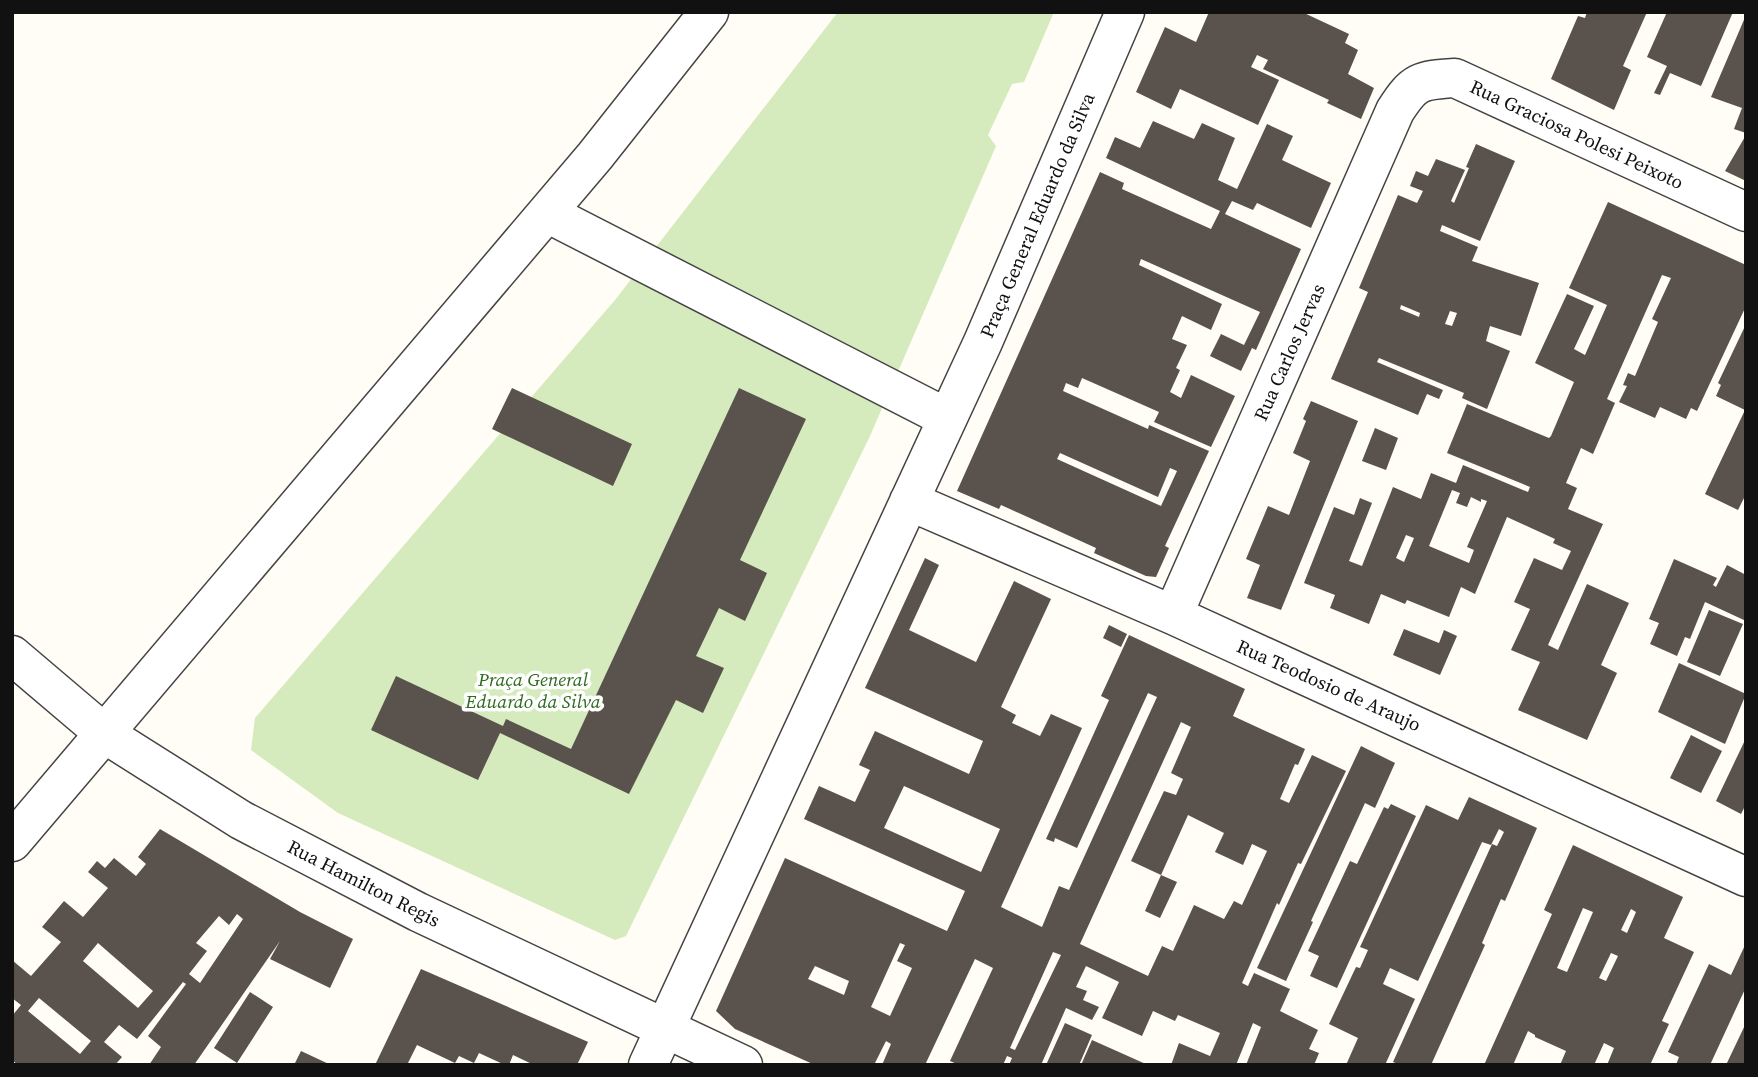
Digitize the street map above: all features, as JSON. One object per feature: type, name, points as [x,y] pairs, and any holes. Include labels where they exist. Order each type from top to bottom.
[{"type":"street","points":[[12,842],[547,213],[709,12]]},
{"type":"street","name":"Praça General Eduardo da Silva","points":[[648,1065],[947,418],[1125,12]]},
{"type":"street","name":"Rua Graciosa Polesi Peixoto","points":[[1408,91],[1422,82],[1455,78],[1746,212]]},
{"type":"street","name":"Rua Carlos Jervas","points":[[1173,615],[1395,111],[1408,91]]},
{"type":"street","points":[[547,213],[947,418]]},
{"type":"street","name":"Rua Teodosio de Araujo","points":[[909,501],[1173,615],[1746,877]]},
{"type":"street","name":"Rua Hamilton Regis","points":[[12,655],[105,734],[241,820],[418,912],[743,1065]]},
{"type":"green space","name":"Praça General Eduardo da Silva","points":[[838,12],[1054,12],[1024,82],[1012,84],[988,135],[996,146],[870,436],[626,936],[615,940],[338,813],[251,750],[255,718],[615,300]]},
{"type":"building","points":[[1209,12],[1302,12],[1349,34],[1345,43],[1358,50],[1348,74],[1374,88],[1361,119],[1327,103],[1329,100],[1263,69],[1268,60],[1257,55],[1251,67],[1279,80],[1258,125],[1180,89],[1171,109],[1136,92],[1165,27],[1196,42]]},
{"type":"building","points":[[1587,12],[1647,12],[1623,66],[1631,70],[1614,110],[1551,79],[1578,16],[1585,18]]},
{"type":"building","points":[[1667,12],[1733,12],[1701,86],[1670,73],[1660,95],[1654,93],[1667,66],[1647,57]]},
{"type":"building","points":[[1746,15],[1746,133],[1734,129],[1742,108],[1711,97]]},
{"type":"building","points":[[1153,121],[1194,139],[1202,123],[1235,138],[1218,180],[1237,189],[1267,124],[1293,136],[1282,160],[1331,183],[1311,228],[1257,203],[1253,210],[1232,201],[1225,214],[1301,249],[1256,350],[1252,348],[1241,371],[1210,356],[1221,334],[1244,345],[1260,312],[1141,259],[1139,265],[1222,304],[1211,330],[1182,316],[1172,339],[1187,345],[1176,368],[1180,370],[1170,392],[1181,398],[1191,375],[1235,396],[1211,447],[1154,422],[1159,412],[1082,378],[1078,388],[1066,383],[1063,391],[1148,429],[1149,425],[1209,451],[1165,546],[1169,548],[1156,577],[1146,576],[1094,553],[1096,548],[1001,505],[999,509],[957,491],[1100,172],[1124,183],[1122,189],[1211,229],[1220,211],[1106,158],[1115,137],[1140,148]],"holes":[[[1060,453],[1158,497],[1170,468],[1177,471],[1161,506],[1057,459]]]},
{"type":"building","points":[[1746,135],[1746,181],[1725,171]]},
{"type":"building","points":[[1476,144],[1515,161],[1480,241],[1442,225],[1440,231],[1478,247],[1472,261],[1539,283],[1521,336],[1490,326],[1486,341],[1510,351],[1487,409],[1462,398],[1464,393],[1379,358],[1377,362],[1443,390],[1439,399],[1427,394],[1418,415],[1331,379],[1368,292],[1359,288],[1398,195],[1417,203],[1423,191],[1410,186],[1416,171],[1428,176],[1436,159],[1465,170],[1451,201],[1454,203],[1469,168],[1466,167]],"holes":[[[1401,305],[1420,313],[1419,317],[1400,309]],[[1450,311],[1457,313],[1452,326],[1445,324]]]},
{"type":"building","points":[[1608,202],[1746,265],[1746,306],[1697,411],[1691,408],[1686,419],[1660,407],[1655,418],[1619,402],[1627,386],[1623,385],[1628,373],[1635,376],[1658,322],[1652,319],[1671,278],[1662,275],[1607,399],[1615,403],[1593,454],[1581,448],[1566,483],[1577,488],[1568,509],[1603,524],[1548,645],[1558,650],[1587,584],[1629,603],[1601,665],[1617,673],[1587,740],[1518,710],[1540,662],[1511,650],[1530,609],[1514,602],[1534,558],[1562,570],[1571,551],[1553,543],[1555,539],[1507,517],[1475,594],[1461,587],[1449,617],[1407,600],[1405,604],[1381,594],[1369,624],[1330,608],[1335,595],[1304,583],[1334,507],[1354,515],[1360,498],[1372,503],[1349,561],[1362,566],[1393,487],[1421,499],[1431,473],[1456,483],[1463,465],[1528,492],[1530,487],[1447,453],[1467,404],[1549,438],[1551,436],[1574,382],[1535,363],[1567,294],[1594,306],[1574,349],[1585,355],[1607,305],[1569,288]],"holes":[[[1452,490],[1460,493],[1456,503],[1467,507],[1471,497],[1481,502],[1481,499],[1487,501],[1467,547],[1474,550],[1469,563],[1429,546]],[[1406,535],[1414,538],[1404,562],[1396,558]]]},
{"type":"building","points":[[1746,324],[1746,494],[1738,510],[1705,494],[1745,410],[1716,396],[1721,385],[1718,383]]},
{"type":"building","points":[[512,388],[632,444],[613,486],[492,429]]},
{"type":"building","points":[[739,388],[806,419],[740,560],[767,573],[745,621],[719,608],[696,656],[724,668],[703,713],[676,700],[629,794],[500,733],[478,780],[371,730],[396,676],[503,726],[506,719],[571,749]]},
{"type":"building","points":[[1311,401],[1358,421],[1281,610],[1247,598],[1260,565],[1246,559],[1268,506],[1289,515],[1310,461],[1293,453]]},
{"type":"building","points":[[1375,428],[1398,438],[1386,470],[1362,461]]},
{"type":"building","points":[[925,558],[939,565],[909,630],[976,662],[1014,581],[1051,599],[1001,707],[1016,715],[1012,723],[1040,736],[1051,714],[1082,728],[1001,907],[1042,927],[1059,886],[1069,890],[1157,697],[1148,693],[1077,848],[1055,838],[1054,842],[1046,839],[1109,700],[1101,696],[1129,635],[1245,689],[1233,716],[1305,749],[1298,765],[1295,764],[1280,799],[1289,803],[1312,755],[1346,771],[1301,864],[1298,863],[1279,905],[1277,903],[1242,983],[1248,986],[1254,973],[1290,989],[1280,1011],[1318,1030],[1309,1049],[1319,1053],[1314,1065],[1246,1065],[1261,1027],[1253,1023],[1236,1065],[1171,1065],[1179,1043],[1210,1056],[1220,1033],[1178,1015],[1175,1021],[1153,1011],[1142,1036],[1102,1018],[1119,982],[1086,966],[1076,987],[1087,991],[1083,1000],[1099,1007],[1092,1020],[1066,1008],[1041,1065],[1009,1065],[1012,1058],[1007,1056],[1003,1065],[959,1065],[950,1061],[993,968],[975,959],[925,1065],[882,1065],[891,1044],[886,1041],[874,1065],[815,1065],[735,1029],[716,1011],[785,858],[947,931],[965,891],[804,819],[819,786],[855,802],[870,770],[859,765],[875,731],[969,774],[983,741],[865,688]],"holes":[[[1181,722],[1191,727],[1171,773],[1183,779],[1176,795],[1164,791],[1131,861],[1161,875],[1188,815],[1224,833],[1215,852],[1243,865],[1252,844],[1267,851],[1242,905],[1234,901],[1224,919],[1194,905],[1173,951],[1162,946],[1148,976],[1080,944]],[[904,786],[1000,829],[981,872],[884,828]],[[900,943],[905,945],[897,961],[912,968],[890,1016],[871,1007]],[[1053,952],[1061,955],[1015,1050],[1010,1048]],[[815,966],[849,981],[844,995],[808,979]]]},
{"type":"building","points":[[1674,559],[1717,578],[1713,585],[1716,587],[1727,565],[1746,575],[1746,621],[1705,602],[1690,639],[1685,637],[1677,656],[1650,644],[1659,623],[1649,619]]},
{"type":"building","points":[[1709,610],[1743,624],[1720,676],[1687,662]]},
{"type":"building","points":[[1109,625],[1127,634],[1121,647],[1103,638]]},
{"type":"building","points":[[1404,629],[1439,643],[1444,630],[1457,636],[1440,675],[1393,655]]},
{"type":"building","points":[[1679,663],[1746,694],[1725,744],[1658,712]]},
{"type":"building","points":[[1691,735],[1722,751],[1701,793],[1670,778]]},
{"type":"building","points":[[1746,738],[1746,804],[1741,814],[1716,801]]},
{"type":"building","points":[[1361,746],[1395,763],[1375,808],[1365,803],[1286,981],[1257,968]]},
{"type":"building","points":[[1469,797],[1537,828],[1505,901],[1501,899],[1482,943],[1485,945],[1431,1065],[1400,1065],[1393,1062],[1492,844],[1497,846],[1504,832],[1499,829],[1491,845],[1482,842],[1418,981],[1390,968],[1383,984],[1415,999],[1385,1065],[1346,1065],[1358,1038],[1329,1024],[1356,967],[1360,968],[1368,950],[1360,947],[1426,805],[1458,820]]},
{"type":"building","points":[[1391,804],[1416,816],[1337,988],[1310,976],[1319,956],[1308,951],[1350,861],[1357,864],[1384,807],[1388,809]]},
{"type":"building","points":[[160,829],[300,912],[353,939],[330,988],[270,959],[280,941],[194,1065],[149,1065],[161,1047],[148,1036],[186,984],[183,982],[137,1039],[119,1025],[104,1042],[122,1057],[115,1065],[18,1065],[12,1060],[12,1016],[21,1005],[12,998],[12,960],[31,976],[61,942],[42,927],[64,901],[83,917],[108,888],[88,872],[97,861],[105,868],[114,858],[136,876],[146,864],[138,857]],"holes":[[[237,914],[243,919],[200,983],[189,974],[207,951],[196,943],[219,916],[229,925]],[[98,943],[153,991],[138,1008],[83,961]],[[39,998],[91,1041],[80,1054],[28,1011]]]},
{"type":"building","points":[[1573,845],[1683,897],[1664,938],[1694,952],[1662,1021],[1669,1024],[1650,1065],[1607,1065],[1614,1048],[1604,1043],[1594,1065],[1560,1065],[1566,1051],[1528,1031],[1513,1065],[1484,1065],[1552,914],[1544,910]],"holes":[[[1583,908],[1593,912],[1567,972],[1557,968]],[[1631,909],[1636,912],[1627,933],[1621,930]],[[1611,953],[1618,956],[1606,981],[1599,978]]]},
{"type":"building","points":[[1161,875],[1177,882],[1160,918],[1145,911]]},
{"type":"building","points":[[1746,943],[1746,987],[1710,1065],[1676,1065],[1679,1057],[1668,1052],[1709,964],[1731,975]]},
{"type":"building","points":[[421,969],[588,1042],[577,1065],[534,1065],[513,1055],[509,1065],[505,1065],[479,1053],[474,1063],[459,1056],[455,1063],[417,1045],[407,1065],[375,1065]]},
{"type":"building","points":[[250,992],[273,1007],[237,1063],[214,1048]]},
{"type":"building","points":[[1065,1023],[1092,1035],[1079,1065],[1046,1065]]},
{"type":"building","points":[[1746,1023],[1746,1065],[1726,1065]]},
{"type":"building","points":[[1092,1040],[1148,1065],[1081,1065]]},
{"type":"building","points":[[301,1051],[331,1065],[294,1065]]}]
